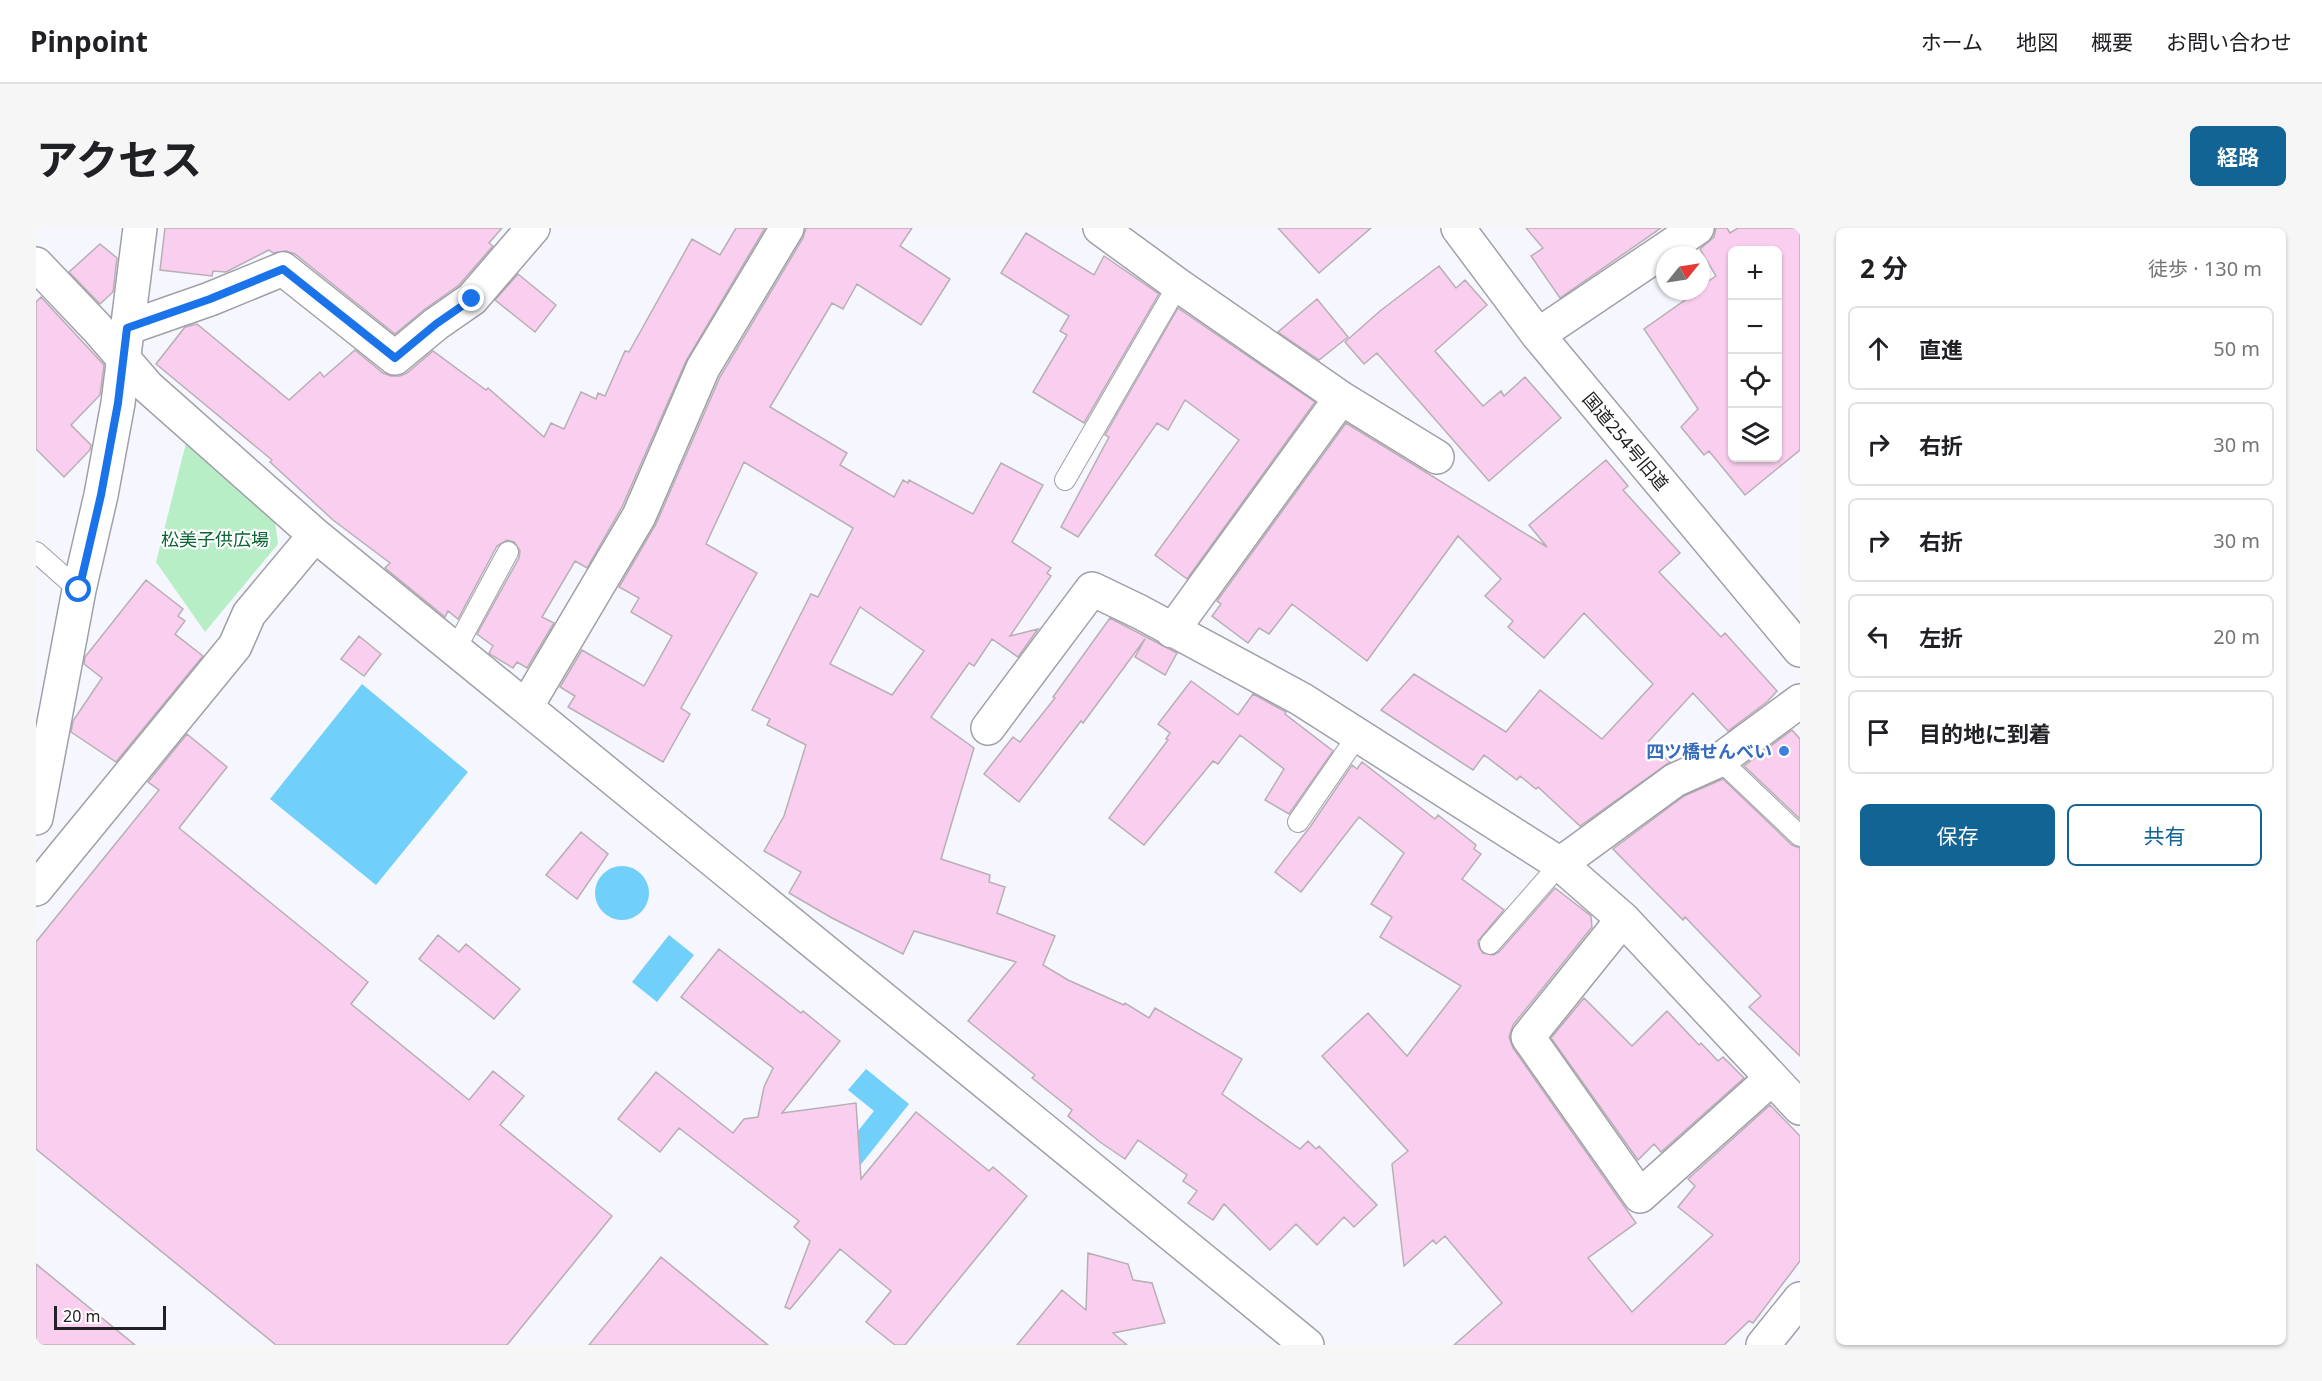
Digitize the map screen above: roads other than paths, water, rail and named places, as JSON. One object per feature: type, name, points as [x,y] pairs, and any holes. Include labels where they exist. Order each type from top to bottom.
[{"type":"street","points":[[36,818],[46,701],[79,590],[101,495],[118,403],[140,228]]},
{"type":"street","points":[[125,343],[210,299],[283,269],[395,358],[436,324],[472,299],[533,228]]},
{"type":"street","points":[[526,707],[639,516],[703,368],[787,228]]},
{"type":"street","name":"国道254号旧道","points":[[1458,228],[1538,335],[1800,651]]},
{"type":"street","points":[[1538,335],[1695,229]]},
{"type":"street","points":[[1116,232],[1178,285],[1341,398],[1437,457]]},
{"type":"street","points":[[36,264],[125,343],[148,387],[315,535],[1307,1345]]},
{"type":"street","points":[[1172,631],[1341,398]]},
{"type":"street","points":[[36,889],[235,646],[249,615],[315,535]]},
{"type":"street","points":[[988,728],[1092,589],[1140,612],[1301,699],[1560,864],[1623,919],[1800,1108]]},
{"type":"street","points":[[1560,864],[1675,780],[1720,760],[1800,701]]},
{"type":"street","points":[[36,884],[36,889]]},
{"type":"street","points":[[1623,919],[1528,1037],[1640,1196],[1772,1078]]},
{"type":"street","points":[[1762,1345],[1800,1299]]},
{"type":"lane","points":[[1065,480],[1178,285]]},
{"type":"lane","points":[[36,552],[79,590]]},
{"type":"lane","points":[[455,650],[508,552]]},
{"type":"lane","points":[[1298,822],[1358,735]]},
{"type":"lane","points":[[1720,760],[1800,836]]},
{"type":"lane","points":[[1490,944],[1560,864]]},
{"type":"water","points":[[362,684],[468,772],[376,885],[270,799]]},
{"type":"water","points":[[622,866],[632,868],[641,874],[647,883],[649,893],[647,903],[641,912],[632,918],[622,920],[612,918],[603,912],[597,903],[595,893],[597,883],[603,874],[612,868]]},
{"type":"water","points":[[669,935],[694,955],[657,1002],[632,982]]},
{"type":"water","points":[[866,1069],[909,1104],[847,1182],[829,1167],[874,1111],[848,1090]]},
{"type":"place","name":"四ツ橋せんべい","points":[[1784,751]]},
{"type":"park label","name":"松美子供広場","points":[[215,539]]}]
